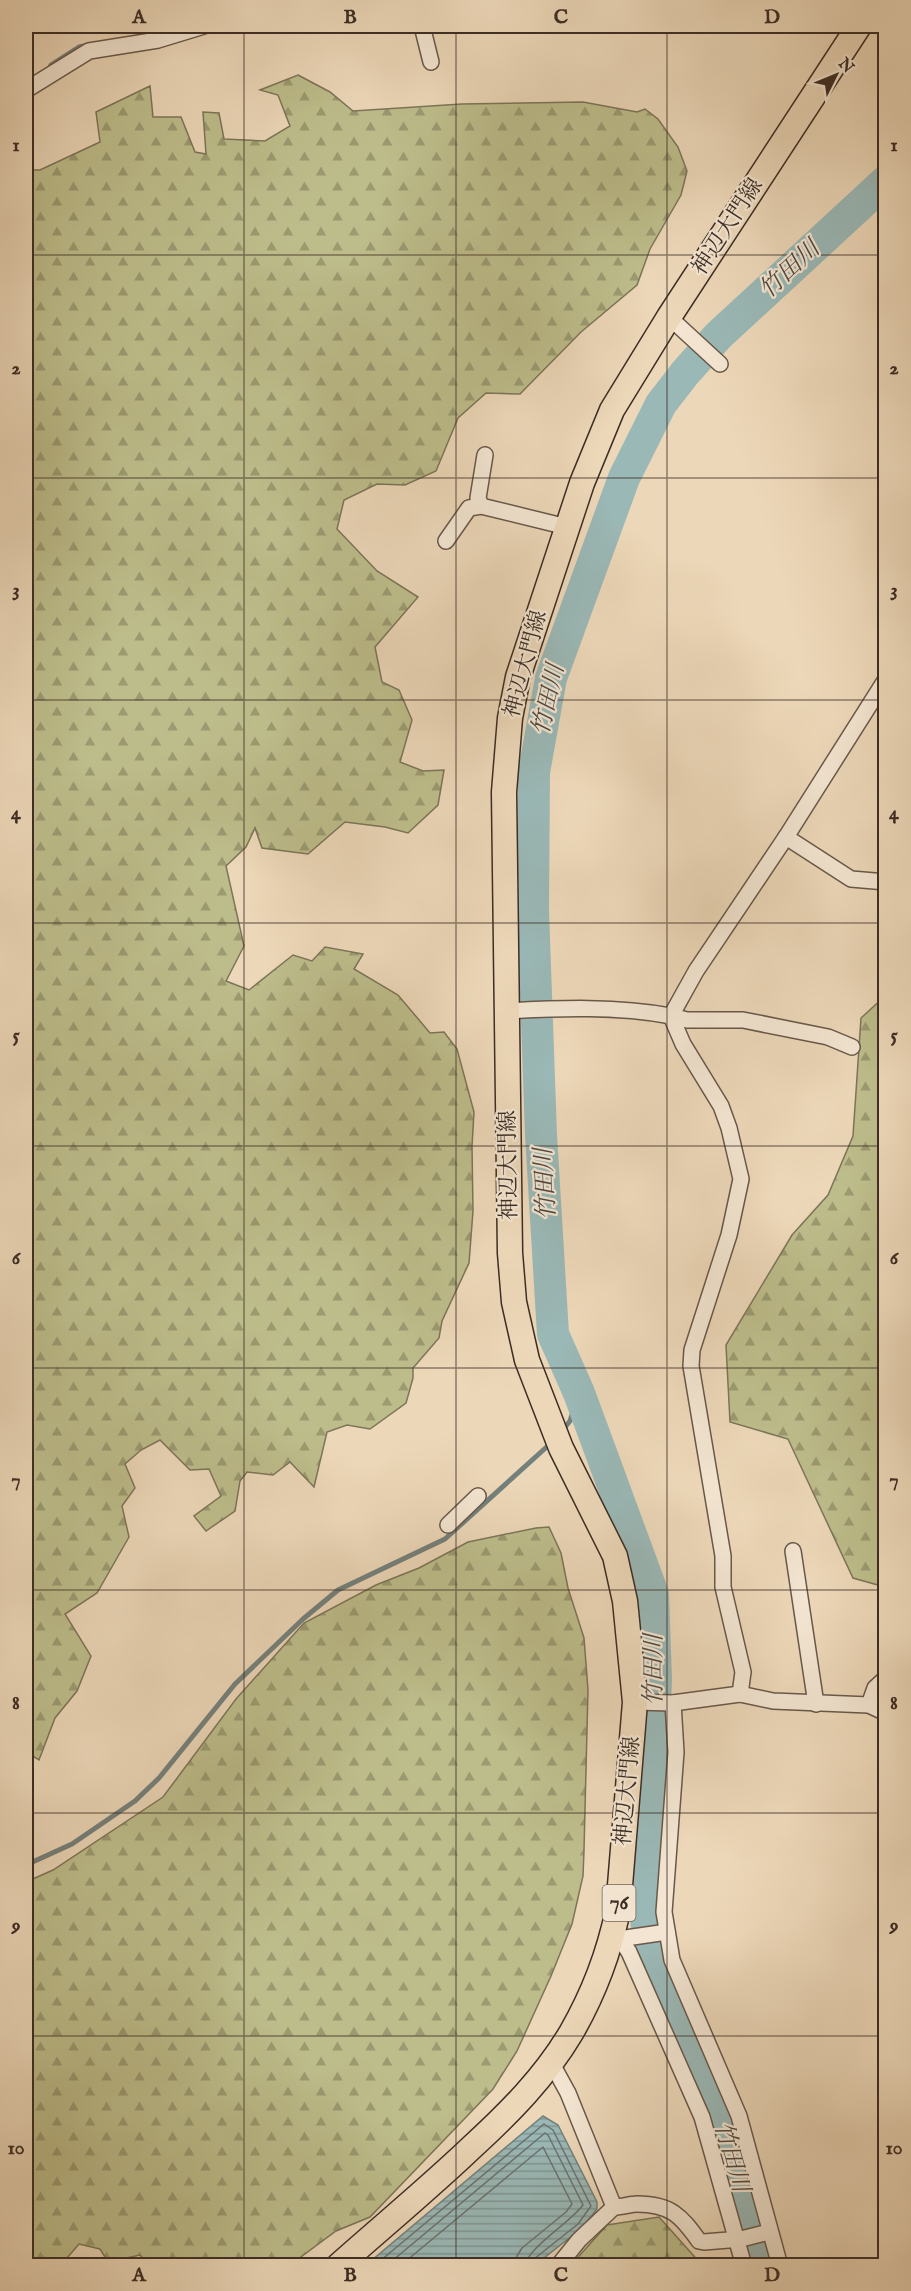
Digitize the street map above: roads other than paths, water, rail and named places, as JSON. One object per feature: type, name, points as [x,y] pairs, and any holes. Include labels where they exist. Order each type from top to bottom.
[{"type":"main road","name":"神辺大門線","points":[[338,2265],[515,2107],[570,2034],[621,1940],[618,1910],[641,1702],[625,1601],[615,1556],[551,1425],[527,1360],[514,1302],[510,1253],[513,1011],[503,804],[510,718],[518,677],[567,527],[612,410],[678,325],[859,26]]},
{"type":"street","points":[[26,90],[89,51],[158,40],[204,26]]},
{"type":"street","points":[[422,26],[431,62]]},
{"type":"street","points":[[678,325],[718,362]]},
{"type":"street","points":[[481,506],[478,498],[485,455]]},
{"type":"street","points":[[446,541],[469,508],[481,506],[567,527]]},
{"type":"street","points":[[671,1016],[696,971],[786,837],[885,679]]},
{"type":"street","points":[[786,837],[851,879],[885,882]]},
{"type":"street","points":[[513,1011],[631,1010],[687,1020],[742,1020],[828,1037],[852,1047]]},
{"type":"street","points":[[671,1016],[683,1044],[721,1106],[729,1128],[741,1179],[729,1234],[692,1350],[691,1366],[723,1556],[723,1587],[743,1672],[740,1694]]},
{"type":"street","points":[[448,1525],[478,1496]]},
{"type":"street","points":[[793,1551],[816,1704]]},
{"type":"street","points":[[869,1705],[874,1688],[885,1678]]},
{"type":"street","points":[[641,1702],[671,1703],[740,1694],[773,1701],[869,1705],[885,1713]]},
{"type":"street","points":[[671,1703],[676,1752],[664,1912],[665,1933],[672,1960],[739,2116],[768,2232],[780,2265]]},
{"type":"street","points":[[665,1933],[621,1940],[629,1952],[702,2117],[739,2239],[744,2265]]},
{"type":"street","points":[[551,2062],[568,2093],[614,2206]]},
{"type":"street","points":[[558,2265],[614,2206],[626,2207],[636,2204],[667,2209],[680,2216],[699,2241],[704,2242],[739,2239],[768,2232]]},
{"type":"water","points":[[543,2116],[558,2125],[597,2202],[597,2209],[582,2228],[535,2265],[365,2266]]},
{"type":"waterway","points":[[139,35],[163,31]]},
{"type":"waterway","points":[[51,65],[79,47],[89,45]]},
{"type":"waterway","points":[[26,81],[31,78]]},
{"type":"waterway","name":"竹田川","points":[[763,2266],[712,2093],[650,1954],[645,1911],[656,1680],[653,1594],[579,1393],[553,1334],[541,1135],[533,910],[534,772],[551,678],[624,478],[661,404],[718,336],[886,181]]},
{"type":"waterway","points":[[561,1432],[570,1421],[579,1393]]},
{"type":"waterway","points":[[26,1865],[72,1844],[135,1801],[159,1778],[235,1684],[303,1619],[338,1590],[445,1539],[551,1443]]}]
